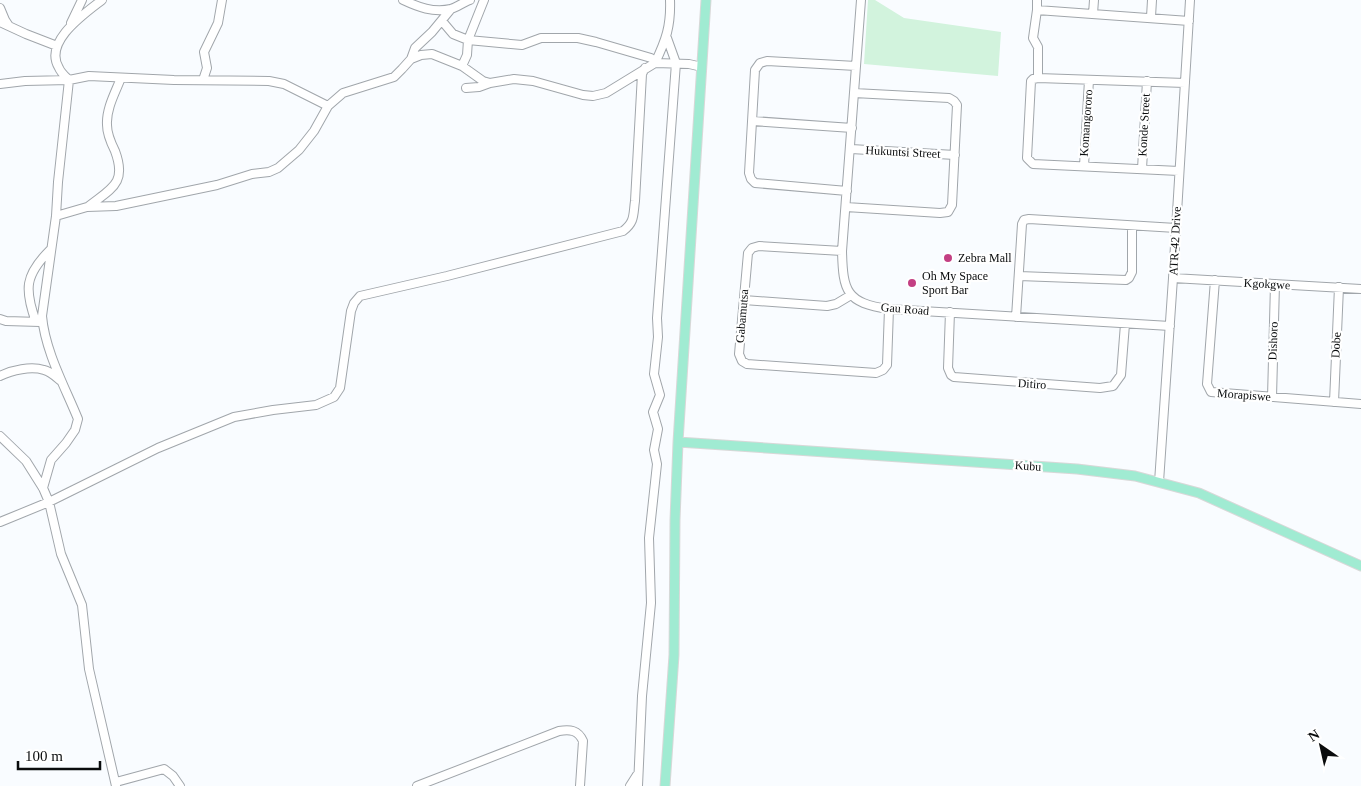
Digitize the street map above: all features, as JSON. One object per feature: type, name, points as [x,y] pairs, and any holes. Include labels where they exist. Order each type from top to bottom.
[{"type":"main road","points":[[665,786],[674,655],[675,520],[678,442],[706,0]]},
{"type":"main road","name":"Kubu","points":[[678,442],[1116,473],[1199,493],[1361,566]]},
{"type":"main road","points":[[677,462],[681,453],[698,444]]},
{"type":"street","points":[[39,322],[56,216],[69,80],[59,68],[55,58],[57,46],[82,0]]},
{"type":"street","points":[[70,25],[102,0]]},
{"type":"street","points":[[203,80],[207,68],[204,52],[218,23],[222,0]]},
{"type":"street","points":[[403,0],[429,10],[451,8],[470,0]]},
{"type":"street","points":[[462,66],[467,54],[468,40],[484,0]]},
{"type":"street","points":[[655,63],[667,38],[670,22],[670,0]]},
{"type":"street","points":[[744,300],[827,306],[836,304],[851,295],[844,282],[842,250],[861,0]]},
{"type":"street","points":[[1037,0],[1033,38],[1038,46],[1038,78]]},
{"type":"street","points":[[1093,14],[1094,0]]},
{"type":"street","points":[[1151,17],[1152,0]]},
{"type":"street","name":"ATR-42 Drive","points":[[1159,482],[1190,0]]},
{"type":"street","points":[[0,8],[4,20],[10,27]]},
{"type":"street","points":[[56,216],[87,207],[116,206],[217,185],[278,168],[299,150],[314,131],[328,106],[342,93],[394,77],[402,70],[411,59],[415,48],[442,21],[451,8]]},
{"type":"street","points":[[1037,10],[1189,21]]},
{"type":"street","points":[[442,21],[453,34],[468,40],[522,45],[540,38],[578,38],[646,56],[655,63]]},
{"type":"street","points":[[0,22],[57,46]]},
{"type":"street","points":[[638,786],[642,696],[651,603],[649,538],[656,464],[654,450],[658,429],[654,412],[660,396],[654,374],[676,63],[667,38]]},
{"type":"street","points":[[411,59],[421,55],[432,54],[462,66],[483,81],[514,79],[533,81],[582,95],[593,96],[606,93],[655,63],[688,64],[702,67]]},
{"type":"street","points":[[847,191],[755,183],[751,179],[749,173],[756,70],[760,63],[767,61],[856,66]]},
{"type":"street","points":[[0,522],[49,502],[158,448],[234,416],[316,405],[334,397],[340,388],[351,311],[360,296],[447,276],[622,231],[631,225],[635,201],[642,81],[645,68]]},
{"type":"street","points":[[0,84],[25,80],[69,80],[89,76],[253,80],[284,84],[328,106]]},
{"type":"street","points":[[87,207],[118,182],[121,168],[108,136],[107,125],[109,108],[121,78]]},
{"type":"street","points":[[1179,172],[1033,164],[1027,158],[1031,81],[1033,78],[1038,78],[1185,83]]},
{"type":"street","name":"Komangororo","points":[[1084,166],[1089,80]]},
{"type":"street","points":[[466,88],[479,87],[490,82]]},
{"type":"street","name":"Konde Street","points":[[1142,169],[1147,82]]},
{"type":"street","points":[[846,207],[940,213],[948,212],[952,206],[957,105],[954,101],[949,98],[854,92]]},
{"type":"street","points":[[753,120],[852,128]]},
{"type":"street","name":"Hukuntsi Street","points":[[851,149],[955,155]]},
{"type":"street","points":[[1016,317],[1022,224],[1027,219],[1176,228]]},
{"type":"street","points":[[1019,276],[1126,280],[1132,272],[1132,226]]},
{"type":"street","name":"Gabamutsa","points":[[842,250],[759,246],[752,248],[748,253],[739,354],[742,361],[747,364],[876,373],[887,365],[889,309]]},
{"type":"street","points":[[43,488],[51,460],[75,430],[78,419],[29,302],[29,283],[32,273],[41,259],[51,249]]},
{"type":"street","name":"Kgokgwe","points":[[1173,278],[1361,289]]},
{"type":"street","name":"Morapiswe","points":[[1214,280],[1207,387],[1211,392],[1215,394],[1361,404]]},
{"type":"street","name":"Dishoro","points":[[1272,397],[1275,284]]},
{"type":"street","name":"Dobe","points":[[1334,402],[1339,287]]},
{"type":"street","name":"Gau Road","points":[[851,295],[865,304],[889,309],[1170,326]]},
{"type":"street","name":"Ditiro","points":[[950,312],[948,368],[954,377],[1100,388],[1113,386],[1121,375],[1125,324]]},
{"type":"street","points":[[0,319],[6,321],[39,322]]},
{"type":"street","points":[[0,376],[8,372],[34,369],[43,370],[62,381]]},
{"type":"street","points":[[0,436],[26,461],[43,488],[49,502],[61,554],[82,605],[89,669],[116,784],[164,769],[173,776],[180,786]]},
{"type":"street","points":[[417,786],[559,731],[570,729],[581,736],[583,741],[580,786]]},
{"type":"street","points":[[630,786],[639,774]]},
{"type":"green space","points":[[868,0],[875,0],[904,18],[1001,32],[998,76],[864,64]]},
{"type":"place","name":"Zebra Mall","points":[[948,258]]},
{"type":"place","name":"Oh My Space Sport Bar","points":[[912,283]]}]
